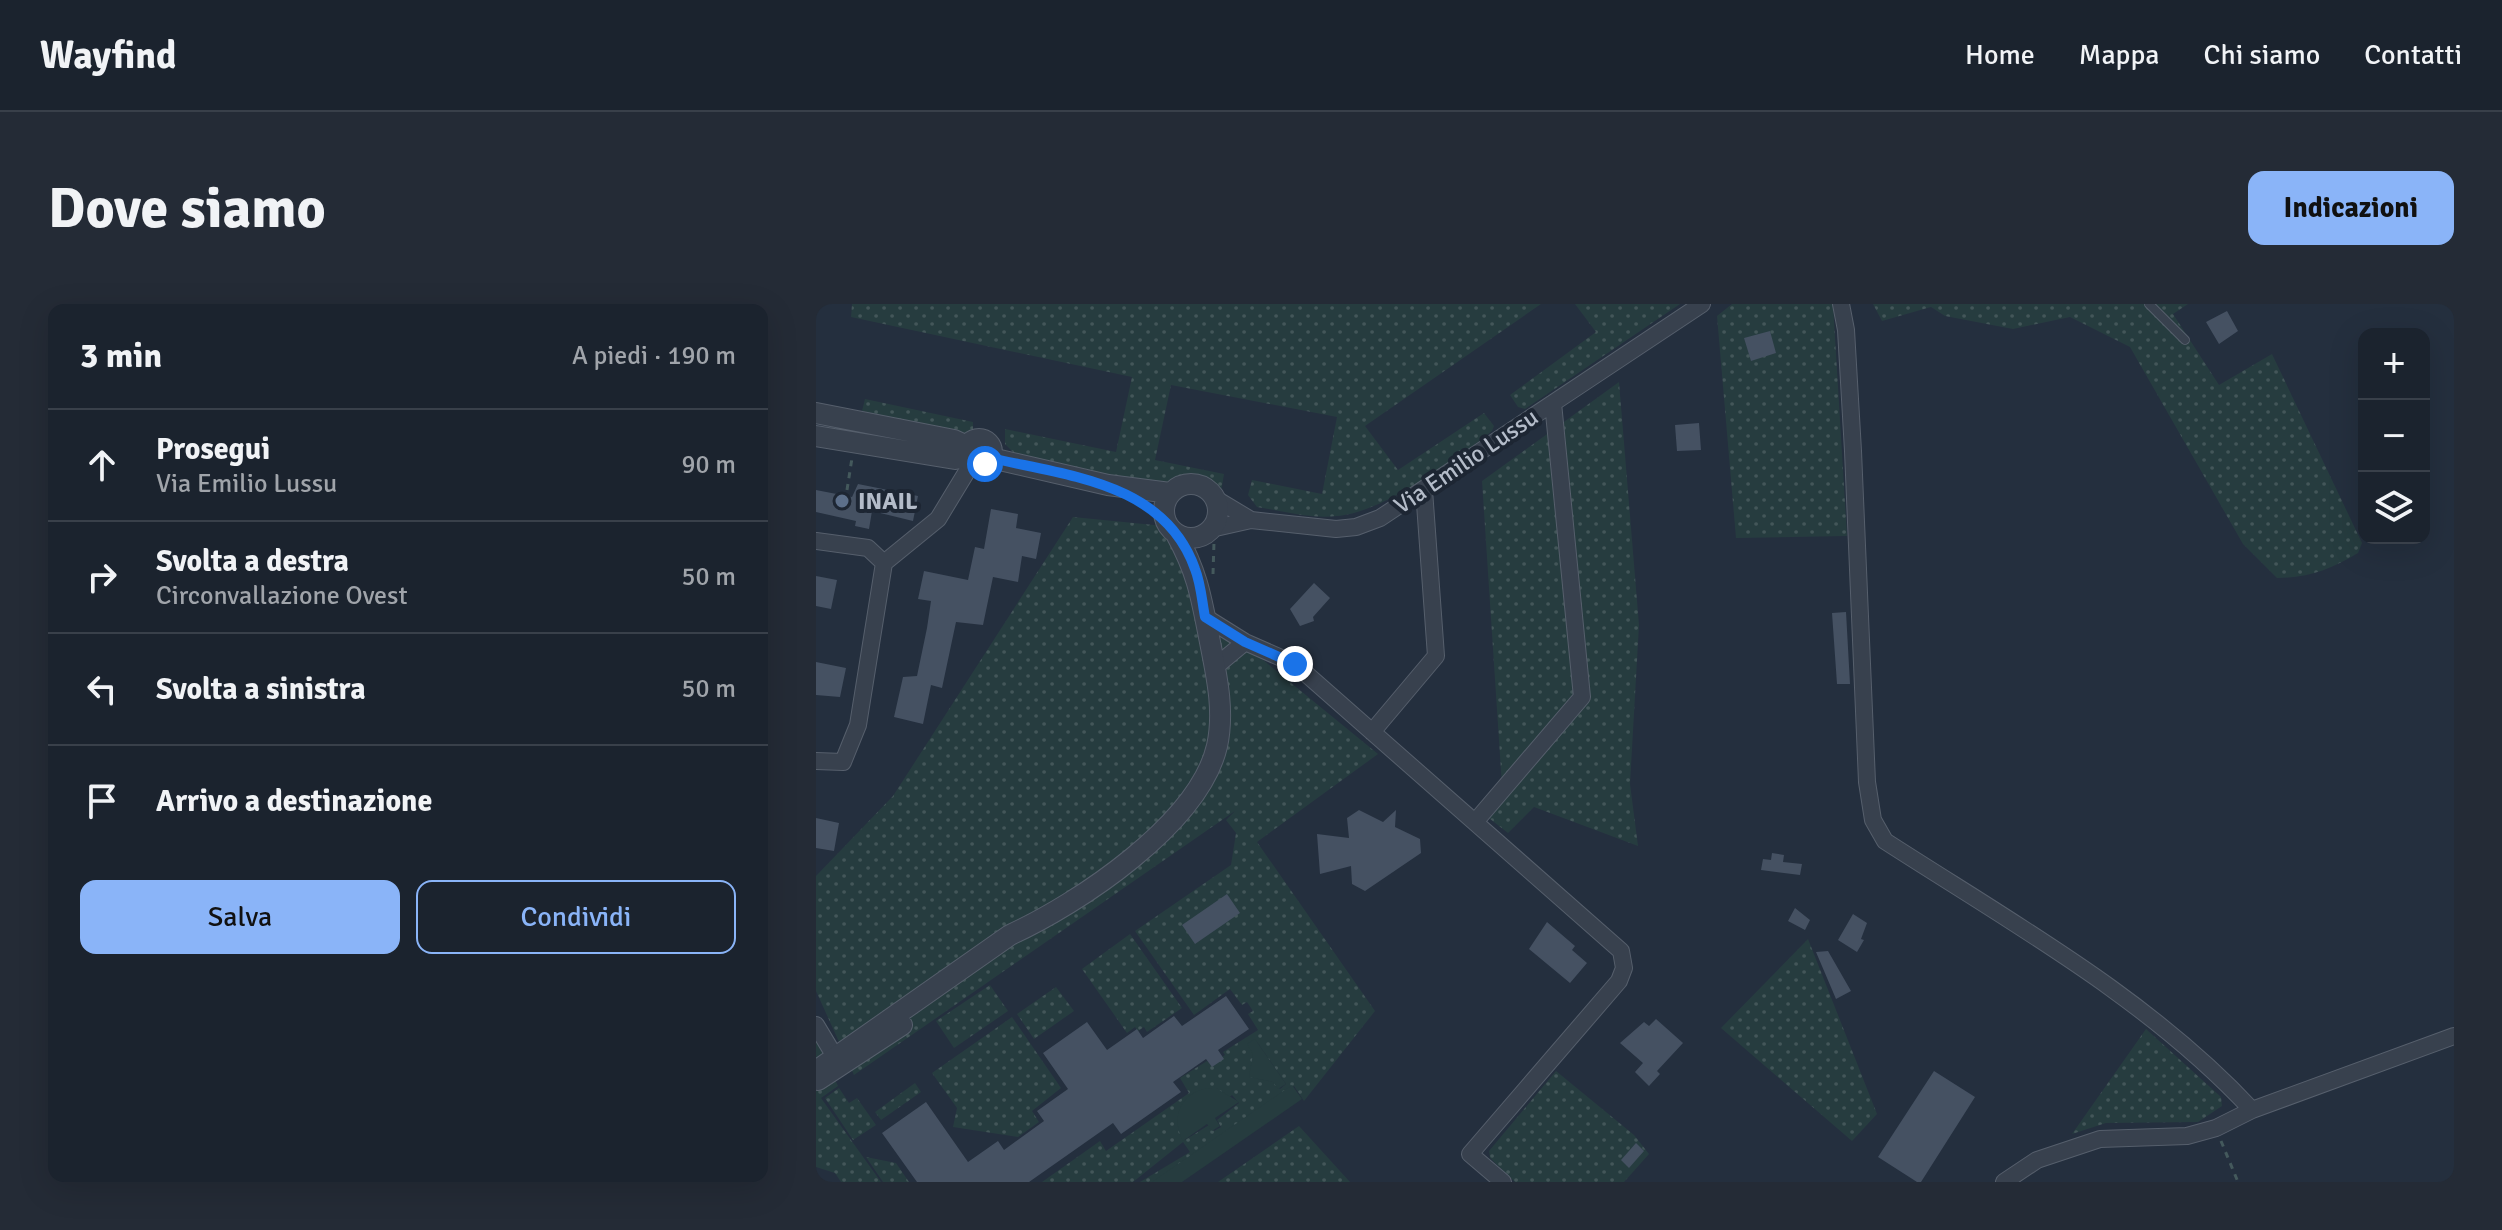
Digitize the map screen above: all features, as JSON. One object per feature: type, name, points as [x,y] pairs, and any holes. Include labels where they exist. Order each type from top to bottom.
[{"type":"street","name":"Via Emilio Lussu","points":[[1216,499],[1251,520],[1318,530],[1356,527],[1401,507],[1702,304]]},
{"type":"street","points":[[1841,304],[1846,330],[1853,451],[1867,782],[1877,832],[1885,841],[2147,1014],[2225,1081],[2252,1110]]},
{"type":"street","points":[[1475,822],[1582,697],[1553,403]]},
{"type":"street","points":[[816,413],[954,440],[974,456]]},
{"type":"street","points":[[816,436],[955,459],[974,456],[1108,485],[1170,493],[1191,483],[1206,488],[1216,499],[1218,515],[1195,569]]},
{"type":"street","points":[[816,761],[843,762],[858,725],[884,563],[938,519],[974,456]]},
{"type":"street","points":[[816,1071],[834,1055],[1010,935],[1039,922],[1141,852],[1172,823],[1191,796],[1217,748],[1220,718],[1215,667],[1195,569],[1163,515],[1108,485]]},
{"type":"street","points":[[1372,732],[1436,656],[1424,490]]},
{"type":"street","points":[[1163,515],[1170,493]]},
{"type":"street","name":"Via Emilio Lussu","points":[[1212,533],[1251,520]]},
{"type":"street","points":[[1176,534],[1191,538],[1212,533]]},
{"type":"street","points":[[816,541],[868,548],[884,563]]},
{"type":"street","points":[[1205,617],[1245,642],[1295,664],[1621,951],[1624,968],[1619,981],[1470,1154],[1503,1182]]},
{"type":"street","points":[[1215,667],[1245,642]]},
{"type":"street","points":[[816,1082],[1018,945],[1039,922]]},
{"type":"street","points":[[816,1025],[834,1055]]},
{"type":"street","points":[[2004,1182],[2037,1160],[2100,1139],[2187,1136],[2216,1128],[2252,1110],[2454,1036]]},
{"type":"lane","points":[[2149,304],[2185,340]]},
{"type":"path","points":[[847,490],[855,442]]},
{"type":"path","points":[[1212,533],[1215,585]]},
{"type":"path","points":[[2216,1128],[2238,1182]]},
{"type":"green space","points":[[852,304],[1541,304],[1365,426],[1398,470],[1484,413],[1494,426],[1492,431],[1439,470],[1375,506],[1327,517],[1257,507],[1248,495],[1252,480],[1322,494],[1337,417],[1171,385],[1155,460],[1224,474],[1221,492],[1211,497],[1016,455],[1005,444],[1005,429],[1116,452],[1132,377],[851,317]]},
{"type":"green space","points":[[1575,304],[1680,304],[1525,409],[1518,407],[1510,395],[1596,332]]},
{"type":"green space","points":[[1732,304],[1833,304],[1847,536],[1736,538],[1717,316]]},
{"type":"green space","points":[[1873,304],[2188,304],[2173,314],[2219,385],[2272,354],[2358,535],[2358,544],[2362,544],[2358,553],[2319,572],[2277,578],[2243,544],[2130,347],[2070,317],[2013,329],[1945,316],[1931,307],[1882,321]]},
{"type":"green space","points":[[1619,382],[1639,625],[1630,784],[1638,846],[1534,807],[1508,833],[1480,811],[1502,786],[1482,481]]},
{"type":"green space","points":[[865,399],[973,422],[973,429],[966,433],[862,411]]},
{"type":"green space","points":[[1073,517],[1174,527],[1219,624],[1378,754],[1257,842],[1375,1011],[1304,1101],[1294,1086],[1155,1182],[1140,1182],[1190,1152],[1183,1142],[1133,1182],[1042,1182],[1100,1141],[1106,1151],[1189,1093],[1180,1078],[1207,1061],[1211,1065],[1225,1055],[1223,1052],[1258,1030],[1248,1014],[1253,1011],[1247,1002],[1242,1005],[1230,989],[1194,1015],[1135,931],[1231,865],[1236,833],[1226,820],[1235,811],[854,1075],[816,991],[816,876],[893,796]],"holes":[[[1257,1042],[1286,1084],[1280,1089],[1274,1082],[1251,1077],[1255,1054],[1250,1047]],[[1232,1095],[1239,1103],[1217,1120],[1221,1127],[1214,1131],[1209,1125],[1185,1140],[1183,1137]]]},
{"type":"green space","points":[[1130,934],[1182,1008],[1147,1032],[1144,1027],[1138,1031],[1135,1027],[1127,1033],[1082,969]]},
{"type":"green space","points":[[1808,939],[1877,1114],[1852,1141],[1721,1028]]},
{"type":"green space","points":[[990,985],[1008,1011],[954,1048],[936,1021]]},
{"type":"green space","points":[[1056,987],[1074,1011],[1034,1039],[1017,1014]]},
{"type":"green space","points":[[1012,1017],[1061,1088],[1032,1111],[1039,1122],[1018,1137],[953,1127],[957,1108],[932,1073]]},
{"type":"green space","points":[[2146,1029],[2221,1097],[2222,1106],[2198,1122],[2106,1123],[2072,1134]]},
{"type":"green space","points":[[1255,1039],[1286,1084],[1278,1089],[1273,1082],[1249,1077],[1253,1054],[1247,1044]]},
{"type":"green space","points":[[816,1040],[838,1086],[821,1098],[881,1182],[841,1182],[835,1173],[816,1167]]},
{"type":"green space","points":[[1556,1071],[1634,1135],[1649,1154],[1624,1182],[1515,1182],[1490,1158],[1489,1151]]},
{"type":"green space","points":[[915,1083],[921,1092],[881,1120],[875,1112]]},
{"type":"green space","points":[[1292,1085],[1302,1099],[1182,1182],[1152,1182]]},
{"type":"green space","points":[[839,1088],[849,1103],[857,1098],[876,1125],[853,1140],[825,1098]]},
{"type":"green space","points":[[1216,1088],[1239,1102],[1215,1118],[1220,1126],[1212,1131],[1207,1124],[1183,1141],[1178,1121],[1183,1104],[1196,1092]]},
{"type":"green space","points":[[1299,1126],[1350,1182],[1218,1182]]},
{"type":"green space","points":[[866,1157],[896,1163],[909,1182],[883,1182]]},
{"type":"building","points":[[2227,311],[2238,331],[2219,344],[2206,322]]},
{"type":"building","points":[[1770,331],[1776,353],[1751,361],[1744,338]]},
{"type":"building","points":[[1699,423],[1701,450],[1677,451],[1675,425]]},
{"type":"building","points":[[858,484],[918,496],[913,521],[872,511],[869,529],[855,526],[856,521],[816,512],[816,490],[852,497]]},
{"type":"building","points":[[991,509],[1018,514],[1016,528],[1041,533],[1036,559],[1022,556],[1018,582],[993,577],[983,625],[956,622],[942,688],[931,685],[923,724],[894,717],[903,677],[917,676],[927,628],[931,601],[918,599],[924,571],[968,580],[975,547],[984,549]]},
{"type":"building","points":[[816,576],[837,580],[831,609],[816,606]]},
{"type":"building","points":[[1314,583],[1330,598],[1313,617],[1314,621],[1300,626],[1290,609]]},
{"type":"building","points":[[1846,612],[1850,684],[1837,684],[1832,613]]},
{"type":"building","points":[[816,662],[846,668],[840,697],[816,695]]},
{"type":"building","points":[[1359,810],[1383,822],[1396,810],[1395,827],[1420,839],[1421,853],[1365,891],[1352,884],[1351,866],[1320,874],[1317,834],[1349,838],[1347,818]]},
{"type":"building","points":[[816,818],[839,823],[834,851],[816,848]]},
{"type":"building","points":[[1772,853],[1784,855],[1783,862],[1802,864],[1800,875],[1761,870],[1763,859],[1771,860]]},
{"type":"building","points":[[1227,894],[1240,913],[1195,944],[1182,925]]},
{"type":"building","points":[[1795,908],[1810,920],[1805,930],[1788,921]]},
{"type":"building","points":[[1853,914],[1867,923],[1861,939],[1864,940],[1857,952],[1838,940]]},
{"type":"building","points":[[1547,922],[1575,946],[1572,950],[1587,963],[1570,983],[1529,949]]},
{"type":"building","points":[[1828,951],[1851,991],[1836,999],[1816,952]]},
{"type":"building","points":[[1226,996],[1249,1029],[1218,1050],[1224,1059],[1212,1067],[1206,1059],[1173,1082],[1181,1092],[1121,1134],[1113,1123],[1029,1182],[917,1182],[882,1133],[926,1102],[968,1162],[998,1141],[1004,1150],[1044,1121],[1037,1111],[1068,1089],[1043,1053],[1087,1022],[1107,1050],[1137,1029],[1143,1038],[1174,1016],[1182,1026]]},
{"type":"building","points":[[1656,1019],[1683,1043],[1657,1071],[1660,1074],[1649,1086],[1635,1072],[1643,1063],[1620,1043],[1644,1022],[1649,1026]]},
{"type":"building","points":[[1934,1071],[1975,1097],[1921,1182],[1917,1182],[1878,1157]]},
{"type":"building","points":[[1636,1143],[1644,1151],[1629,1168],[1621,1160]]},
{"type":"place","name":"INAIL","points":[[842,501]]},
{"type":"route","points":[[985,464],[991,458],[1108,485],[1163,515],[1195,569],[1205,617],[1245,642],[1295,664]]}]
